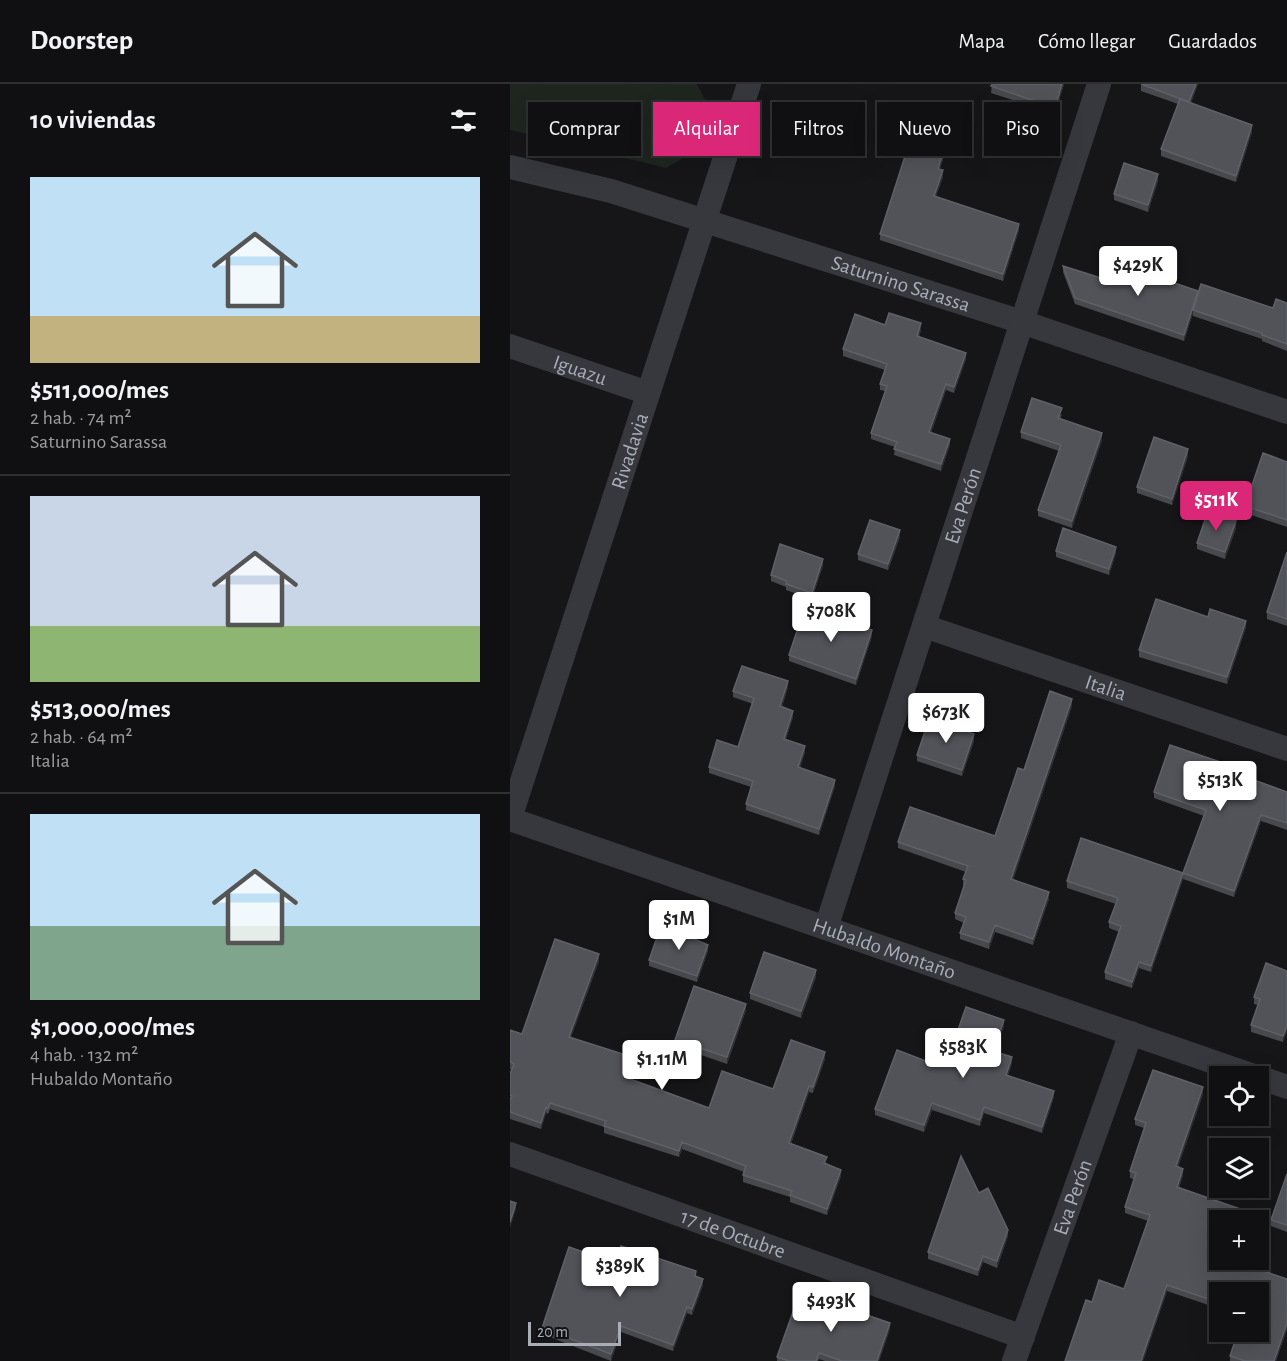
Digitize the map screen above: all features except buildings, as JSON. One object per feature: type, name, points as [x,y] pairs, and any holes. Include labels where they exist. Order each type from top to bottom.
[{"type":"street","name":"Rivadavia","points":[[510,819],[749,84]]},
{"type":"street","name":"Eva Perón","points":[[826,928],[1099,84]]},
{"type":"street","name":"Saturnino Sarassa","points":[[510,167],[611,191],[1022,322],[1287,412]]},
{"type":"street","name":"Iguazu","points":[[510,346],[648,393]]},
{"type":"street","name":"Italia","points":[[924,626],[1287,749]]},
{"type":"street","name":"Hubaldo Montaño","points":[[510,819],[1226,1066]]},
{"type":"street","name":"Eva Perón","points":[[1014,1361],[1131,1033]]},
{"type":"street","name":"Hubaldo Montaño","points":[[1269,1081],[1287,1087]]},
{"type":"street","name":"17 de Octubre","points":[[510,1154],[1023,1337]]},
{"type":"shaded area","points":[[510,84],[697,84],[706,102],[653,102],[653,156],[687,156],[666,168],[617,156],[641,156],[641,102],[528,102],[528,134],[510,130]]}]
